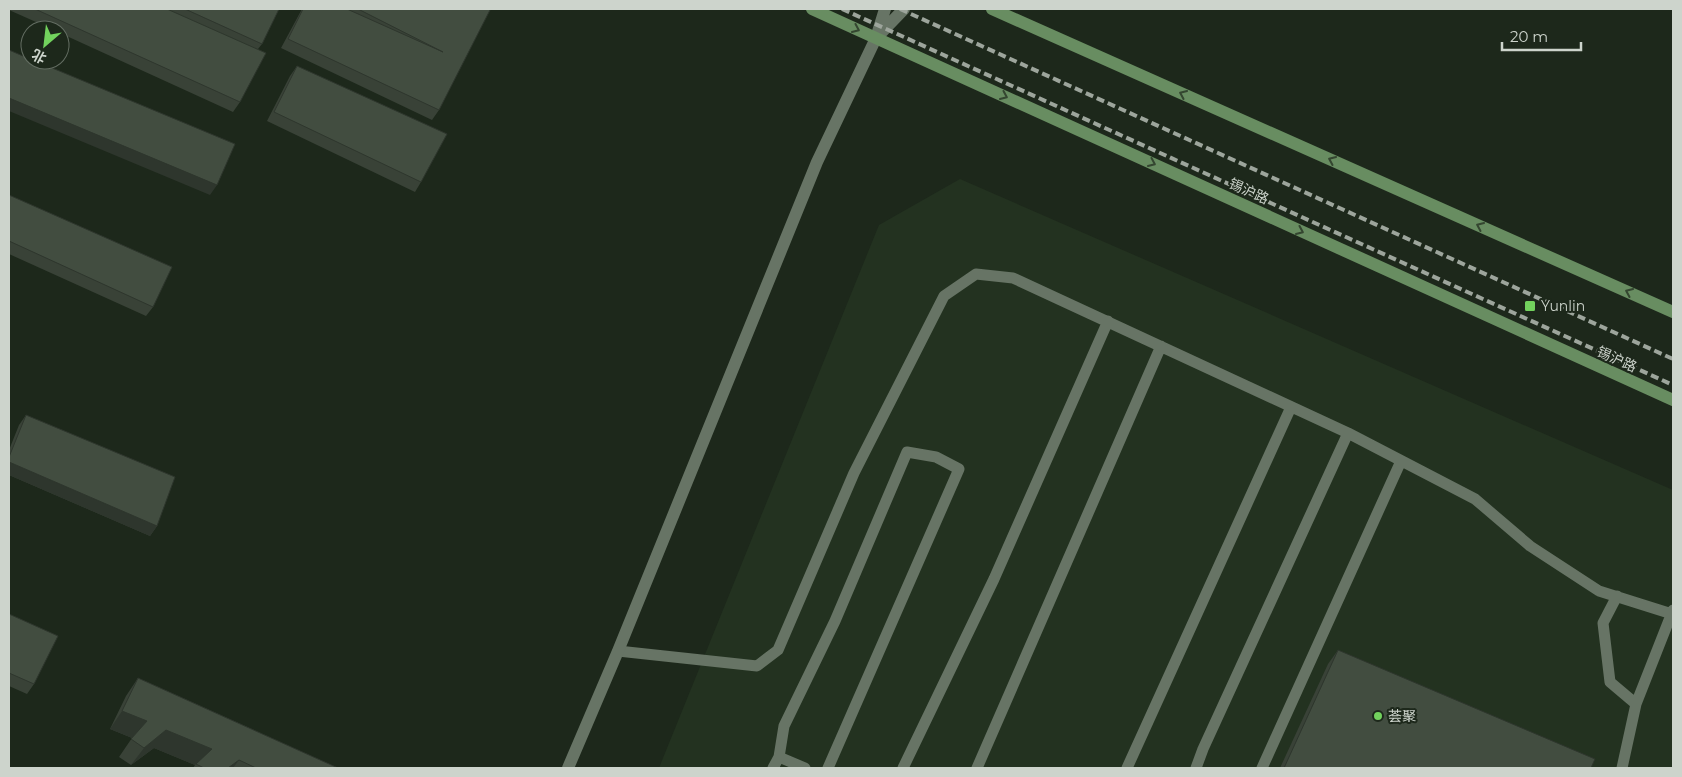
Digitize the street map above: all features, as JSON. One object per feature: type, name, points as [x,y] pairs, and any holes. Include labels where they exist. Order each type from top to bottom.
[{"type":"main road","name":"锡沪路","points":[[812,9],[1673,400]]},
{"type":"main road","points":[[992,9],[1673,312]]},
{"type":"street","points":[[568,768],[618,651],[817,162],[876,38],[885,9]]},
{"type":"street","points":[[876,38],[904,9]]},
{"type":"lane","points":[[618,651],[756,666],[778,650],[854,473],[944,296],[976,274],[1013,278],[1348,433],[1475,498],[1530,546],[1599,591],[1672,612],[1636,704],[1622,768]]},
{"type":"lane","points":[[903,768],[994,579],[1108,322]]},
{"type":"lane","points":[[977,768],[1161,346]]},
{"type":"lane","points":[[1127,768],[1291,407]]},
{"type":"lane","points":[[1196,768],[1207,740],[1348,433]]},
{"type":"lane","points":[[773,768],[779,757],[784,726],[835,621],[907,452],[936,456],[960,469],[828,768]]},
{"type":"lane","points":[[1262,768],[1401,461]]},
{"type":"lane","points":[[1617,596],[1603,623],[1610,682],[1636,704]]},
{"type":"lane","points":[[779,757],[805,768]]},
{"type":"shaded area","points":[[960,179],[1673,490],[1673,768],[659,768],[879,225]]},
{"type":"building","points":[[35,9],[167,9],[266,53],[240,102],[70,25],[70,20],[59,20]]},
{"type":"building","points":[[185,9],[279,9],[262,44]]},
{"type":"building","points":[[303,9],[347,9],[443,52],[358,9],[490,10],[439,110],[288,39]]},
{"type":"building","points":[[9,50],[20,55],[20,70],[57,70],[235,144],[217,185],[9,98]]},
{"type":"building","points":[[297,66],[447,134],[421,182],[274,112]]},
{"type":"building","points":[[9,195],[172,267],[153,307],[9,241]]},
{"type":"building","points":[[26,415],[175,477],[157,526],[9,462],[9,457]]},
{"type":"building","points":[[9,614],[58,636],[34,684],[9,673]]},
{"type":"building","name":"荟聚","points":[[1338,650],[1595,759],[1591,768],[1284,768]]},
{"type":"building","points":[[138,678],[338,768],[256,768],[239,760],[228,768],[204,768],[196,764],[212,749],[166,730],[144,748],[131,739],[147,721],[122,711]]},
{"type":"railway","points":[[842,9],[1673,385]]},
{"type":"railway","points":[[900,9],[1673,359]]},
{"type":"place","name":"Yunlin","points":[[1530,306]]},
{"type":"place","name":"荟聚","points":[[1378,716]]}]
